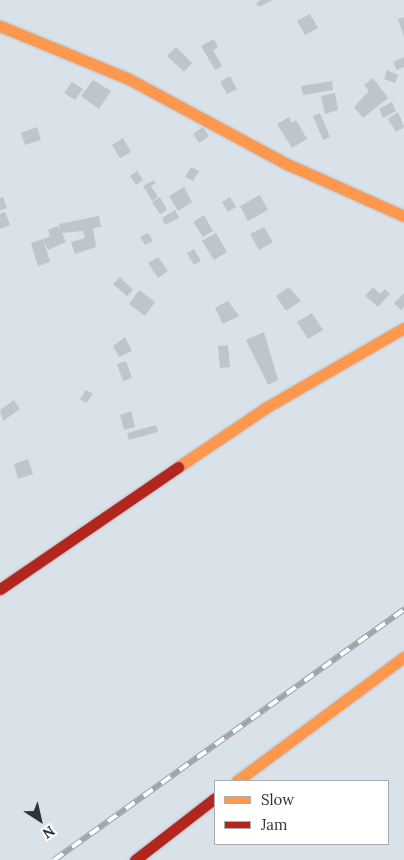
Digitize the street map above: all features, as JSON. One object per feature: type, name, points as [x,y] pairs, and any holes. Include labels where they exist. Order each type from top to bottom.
[{"type":"street","points":[[0,26],[127,78],[288,164],[404,216]]},
{"type":"street","points":[[0,589],[267,408],[404,328]]},
{"type":"street","points":[[239,780],[404,657]]},
{"type":"street","points":[[135,860],[214,799]]},
{"type":"building","points":[[261,0],[273,0],[259,7],[256,3]]},
{"type":"building","points":[[310,14],[318,28],[305,35],[297,21]]},
{"type":"building","points":[[404,17],[404,37],[398,19]]},
{"type":"building","points":[[214,39],[218,47],[213,50],[222,66],[215,70],[201,46]]},
{"type":"building","points":[[176,47],[192,63],[184,72],[167,56]]},
{"type":"building","points":[[404,57],[404,67],[397,70],[393,62]]},
{"type":"building","points":[[387,70],[398,75],[395,83],[384,79]]},
{"type":"building","points":[[230,76],[237,89],[227,94],[220,82]]},
{"type":"building","points":[[373,78],[388,98],[363,118],[354,107],[369,91],[364,85]]},
{"type":"building","points":[[93,80],[111,91],[99,109],[81,96]]},
{"type":"building","points":[[332,81],[333,90],[303,95],[301,86]]},
{"type":"building","points":[[72,82],[83,89],[75,100],[64,93]]},
{"type":"building","points":[[335,93],[338,110],[325,114],[321,96]]},
{"type":"building","points":[[392,102],[396,111],[383,118],[379,109]]},
{"type":"building","points":[[398,112],[404,127],[396,132],[388,119]]},
{"type":"building","points":[[320,113],[330,137],[323,140],[313,116]]},
{"type":"building","points":[[289,117],[292,123],[296,120],[307,139],[292,148],[277,124]]},
{"type":"building","points":[[37,127],[41,140],[25,145],[21,133]]},
{"type":"building","points":[[203,127],[209,136],[199,143],[193,134]]},
{"type":"building","points":[[123,138],[131,152],[120,158],[112,145]]},
{"type":"building","points":[[191,167],[199,171],[193,181],[185,177]]},
{"type":"building","points":[[137,171],[143,180],[136,185],[130,176]]},
{"type":"building","points":[[154,180],[156,183],[151,186],[158,197],[152,201],[143,186]]},
{"type":"building","points":[[184,187],[192,202],[178,211],[169,196]]},
{"type":"building","points":[[260,195],[268,210],[248,221],[240,206]]},
{"type":"building","points":[[3,197],[7,208],[0,210],[0,198]]},
{"type":"building","points":[[160,197],[167,210],[160,214],[152,202]]},
{"type":"building","points":[[230,197],[236,207],[228,212],[222,202]]},
{"type":"building","points":[[175,210],[179,218],[165,225],[162,218]]},
{"type":"building","points":[[5,212],[10,225],[0,229],[0,214]]},
{"type":"building","points":[[204,215],[213,231],[203,237],[193,222]]},
{"type":"building","points":[[99,216],[101,227],[93,228],[96,247],[75,254],[71,242],[85,238],[83,231],[62,233],[66,242],[48,250],[43,239],[50,236],[48,230],[58,226],[60,230],[59,224]]},
{"type":"building","points":[[264,227],[273,242],[259,250],[250,234]]},
{"type":"building","points":[[148,233],[153,241],[145,245],[140,237]]},
{"type":"building","points":[[216,233],[227,252],[214,260],[202,241]]},
{"type":"building","points":[[43,239],[50,262],[38,266],[31,243]]},
{"type":"building","points":[[194,249],[201,261],[194,265],[187,253]]},
{"type":"building","points":[[158,257],[168,271],[158,278],[148,263]]},
{"type":"building","points":[[120,277],[133,290],[127,296],[113,284]]},
{"type":"building","points":[[289,287],[301,301],[286,311],[276,296]]},
{"type":"building","points":[[373,287],[380,294],[385,289],[390,294],[378,307],[365,296]]},
{"type":"building","points":[[139,290],[155,302],[145,316],[129,304]]},
{"type":"building","points":[[404,293],[404,307],[401,310],[394,303]]},
{"type":"building","points":[[228,301],[239,316],[223,324],[215,308]]},
{"type":"building","points":[[312,313],[323,330],[308,339],[297,322]]},
{"type":"building","points":[[264,332],[278,380],[268,385],[246,340]]},
{"type":"building","points":[[125,337],[132,351],[119,357],[113,346]]},
{"type":"building","points":[[228,345],[230,367],[220,368],[218,346]]},
{"type":"building","points":[[126,361],[132,378],[123,381],[117,364]]},
{"type":"building","points":[[86,390],[93,394],[86,403],[80,399]]},
{"type":"building","points":[[14,400],[20,409],[3,421],[0,410]]},
{"type":"building","points":[[131,411],[135,427],[124,430],[120,415]]},
{"type":"building","points":[[156,425],[158,432],[129,440],[127,433]]},
{"type":"building","points":[[28,459],[33,474],[18,479],[14,464]]},
{"type":"railway","points":[[54,860],[404,609]]},
{"type":"traffic: slow","points":[[0,26],[127,78],[287,164],[404,216]]},
{"type":"traffic: slow","points":[[178,467],[267,407],[404,328]]},
{"type":"traffic: slow","points":[[238,780],[404,657]]},
{"type":"traffic: jam","points":[[0,589],[178,467]]},
{"type":"traffic: jam","points":[[135,860],[214,799]]}]
